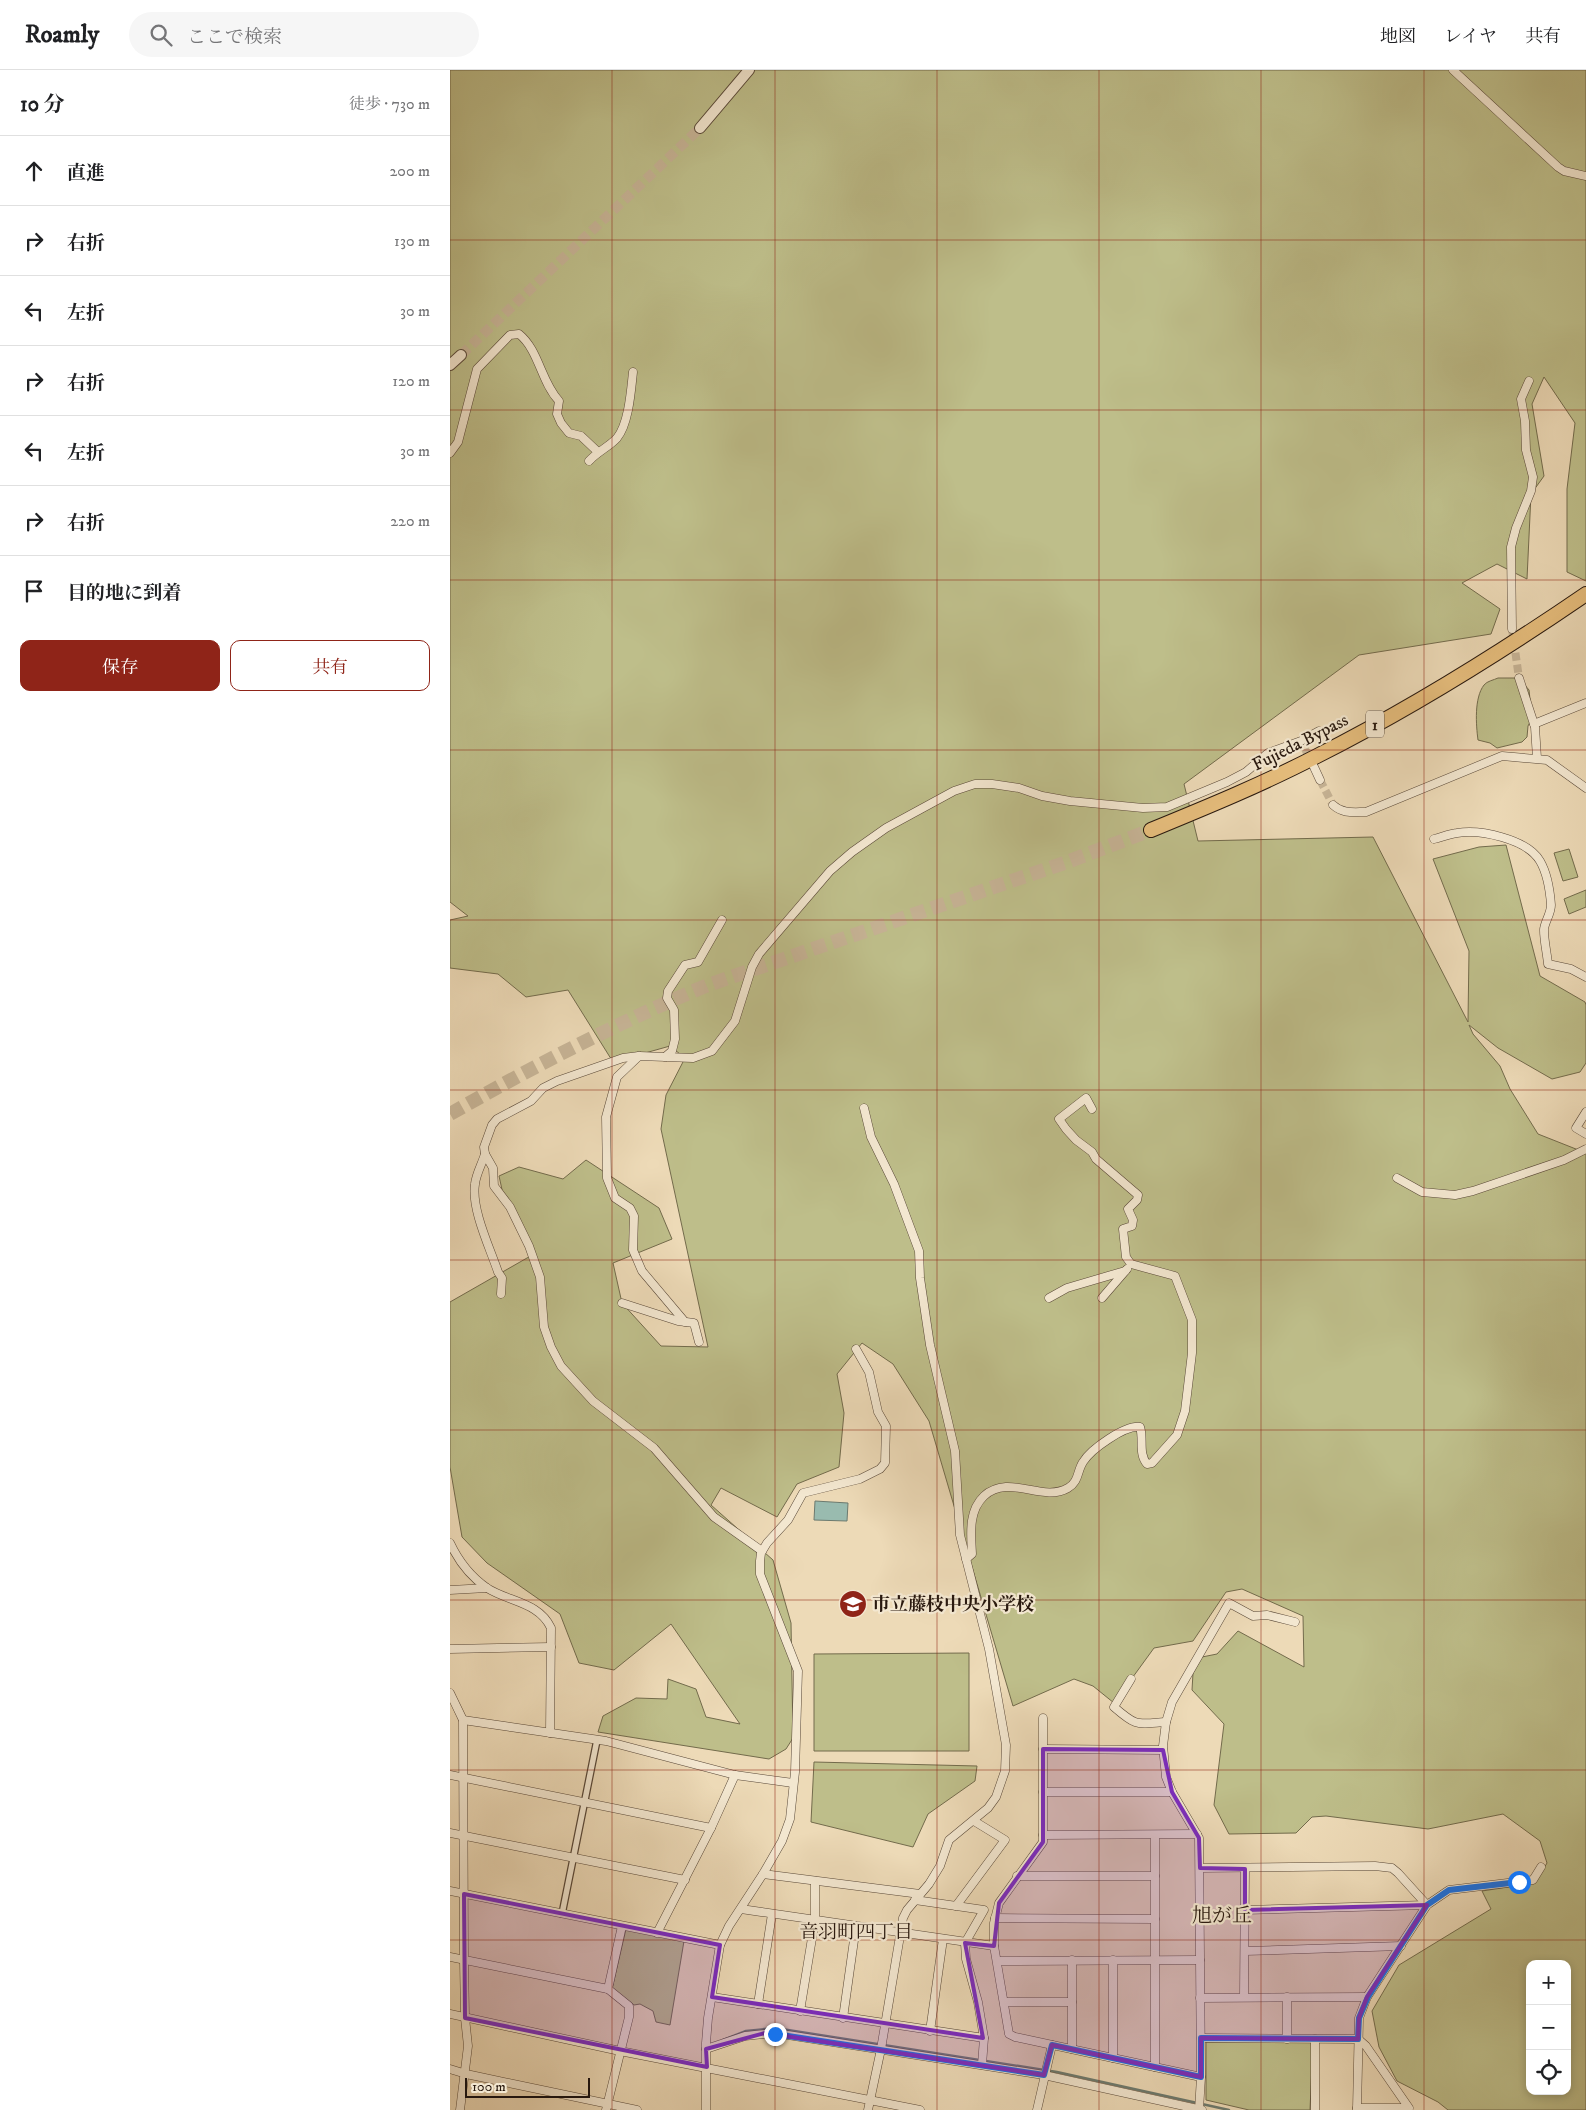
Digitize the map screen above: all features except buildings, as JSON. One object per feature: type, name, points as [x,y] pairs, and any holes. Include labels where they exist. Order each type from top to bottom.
[{"type":"highway","name":"Fujieda Bypass","points":[[1151,830],[1225,799],[1317,756],[1458,677],[1530,633],[1586,594]]},
{"type":"street","points":[[700,128],[749,70]]},
{"type":"street","points":[[1453,70],[1558,167],[1564,171],[1586,176]]},
{"type":"street","points":[[450,452],[458,442],[477,369],[510,335],[519,334],[527,341],[552,394],[559,401],[557,414],[561,423],[569,433],[581,436],[598,452]]},
{"type":"street","points":[[450,365],[461,355]]},
{"type":"street","points":[[589,460],[617,438],[625,422],[633,372]]},
{"type":"street","points":[[1512,629],[1511,547],[1516,528],[1531,491],[1532,477],[1526,450],[1525,421],[1521,399],[1529,381]]},
{"type":"street","points":[[1520,678],[1534,724],[1537,758]]},
{"type":"street","points":[[1534,724],[1586,703]]},
{"type":"street","points":[[762,1551],[714,1518],[654,1448],[593,1401],[561,1366],[550,1347],[544,1327],[540,1277],[529,1246],[510,1207],[494,1186],[493,1168],[485,1154],[484,1147],[492,1125],[497,1119],[531,1101],[543,1088],[557,1081],[613,1062],[638,1056],[693,1058],[712,1051],[734,1021],[752,967],[759,954],[830,871],[852,852],[886,828],[954,790],[975,784],[992,784],[1019,788],[1042,796],[1070,801],[1143,808],[1167,807],[1227,782],[1246,772],[1268,753],[1301,741],[1319,731]]},
{"type":"street","points":[[1301,741],[1305,749]]},
{"type":"street","points":[[1333,805],[1339,810],[1348,812],[1366,812],[1484,764],[1495,757],[1511,756],[1547,760],[1586,788]]},
{"type":"street","points":[[1314,767],[1320,780]]},
{"type":"street","points":[[1434,839],[1458,832],[1487,834],[1515,841],[1531,850],[1540,860],[1546,872],[1551,906],[1548,921],[1544,928],[1548,964],[1571,969],[1586,977]]},
{"type":"street","points":[[665,1057],[672,1051],[675,1039],[674,1010],[667,998],[668,991],[685,965],[698,962],[722,920]]},
{"type":"street","points":[[638,1056],[617,1077],[606,1117],[606,1178],[615,1198],[630,1208],[634,1216],[633,1250],[642,1272],[685,1322]]},
{"type":"street","points":[[966,1559],[972,1554],[972,1519],[976,1506],[984,1496],[994,1490],[1014,1487],[1050,1493],[1070,1487],[1076,1480],[1082,1462],[1091,1453],[1111,1437],[1134,1426],[1140,1427],[1142,1454],[1147,1464],[1152,1463],[1176,1436],[1185,1411],[1192,1353],[1192,1320],[1175,1276],[1131,1264],[1126,1257],[1123,1229],[1132,1226],[1133,1220],[1128,1209],[1138,1195],[1096,1159],[1092,1152],[1076,1140],[1059,1118],[1086,1098],[1092,1109]]},
{"type":"street","points":[[864,1108],[871,1137],[894,1184],[919,1251],[920,1278],[930,1345],[955,1452],[958,1521],[989,1649],[1006,1746],[1005,1771],[1001,1787],[988,1808],[949,1840],[940,1866],[903,1918],[881,2049],[868,2110]]},
{"type":"street","points":[[1586,1112],[1576,1128],[1586,1134]]},
{"type":"street","points":[[1397,1178],[1422,1192],[1455,1195],[1473,1191],[1564,1160],[1586,1149]]},
{"type":"street","points":[[485,1154],[475,1182],[474,1194],[478,1212],[498,1272],[502,1278],[501,1294]]},
{"type":"street","points":[[1102,1298],[1131,1264]]},
{"type":"street","points":[[1049,1298],[1067,1288],[1125,1271]]},
{"type":"street","points":[[622,1303],[694,1323],[699,1342]]},
{"type":"street","points":[[706,2110],[708,2018],[720,1945],[729,1926],[782,1841],[790,1819],[798,1672],[760,1574],[762,1551],[788,1520],[803,1493],[860,1479],[880,1469],[885,1463],[886,1426],[878,1412],[869,1372],[856,1349]]},
{"type":"street","points":[[450,1543],[456,1557],[487,1588],[534,1608],[546,1618],[551,1628],[550,1733]]},
{"type":"street","points":[[450,1590],[487,1588]]},
{"type":"street","points":[[706,2049],[745,2036],[765,2033],[1044,2075],[1200,2110],[1200,1838],[1172,1792],[1166,1777],[1164,1750],[1166,1722],[1172,1702],[1229,1603],[1253,1616],[1267,1615],[1295,1622]]},
{"type":"street","points":[[450,1649],[551,1647]]},
{"type":"street","points":[[1131,1679],[1114,1708],[1131,1722],[1137,1724],[1166,1722]]},
{"type":"street","points":[[450,1694],[454,1709],[464,1720],[597,1740],[735,1775],[793,1782]]},
{"type":"street","points":[[1042,1718],[1043,1842],[998,1903],[994,1918],[994,1946],[1009,2034],[1201,2077]]},
{"type":"street","points":[[460,2110],[468,2046],[465,2018],[464,1960],[464,1720]]},
{"type":"street","points":[[562,1914],[597,1740]]},
{"type":"street","points":[[1043,1750],[1164,1750]]},
{"type":"street","points":[[450,1775],[711,1828]]},
{"type":"street","points":[[657,1933],[711,1828],[735,1775]]},
{"type":"street","points":[[1043,1792],[1172,1792]]},
{"type":"street","points":[[956,1906],[1005,1840],[974,1821]]},
{"type":"street","points":[[450,1833],[685,1880]]},
{"type":"street","points":[[1155,1834],[1155,2067]]},
{"type":"street","points":[[1043,1835],[1197,1834]]},
{"type":"street","points":[[1200,1868],[1245,1869],[1375,1866],[1392,1868],[1406,1880],[1427,1905]]},
{"type":"street","points":[[1201,2038],[1358,2039],[1366,2046],[1409,2108],[1357,2109],[1358,2039],[1359,2018],[1368,1997],[1427,1905],[1449,1890],[1533,1880],[1541,1867]]},
{"type":"street","points":[[1244,1997],[1245,1869]]},
{"type":"street","points":[[763,1874],[918,1897],[984,1910],[965,1943],[966,1959],[978,2002],[984,2038],[982,2065]]},
{"type":"street","points":[[1017,1876],[1155,1876]]},
{"type":"street","points":[[800,2011],[815,1920],[815,1881]]},
{"type":"street","points":[[450,1891],[720,1945]]},
{"type":"street","points":[[1245,1910],[1427,1905]]},
{"type":"street","points":[[741,1909],[994,1946]]},
{"type":"street","points":[[758,2004],[772,1914]]},
{"type":"street","points":[[994,1918],[1155,1919]]},
{"type":"street","points":[[608,1989],[622,1926]]},
{"type":"street","points":[[843,2018],[856,1926]]},
{"type":"street","points":[[930,2031],[943,1939]]},
{"type":"street","points":[[1245,1951],[1401,1946]]},
{"type":"street","points":[[450,1957],[608,1989],[629,2006],[629,2017],[607,2107]]},
{"type":"street","points":[[1072,1960],[1072,2049]]},
{"type":"street","points":[[1113,1960],[1113,2058]]},
{"type":"street","points":[[998,1961],[1200,1960]]},
{"type":"street","points":[[712,1997],[984,2038]]},
{"type":"street","points":[[1287,1997],[1287,2039]]},
{"type":"street","points":[[1200,1998],[1368,1997]]},
{"type":"street","points":[[1004,2002],[1072,2002]]},
{"type":"street","points":[[450,2014],[620,2051],[707,2066],[920,2110]]},
{"type":"street","points":[[1315,2039],[1315,2110]]},
{"type":"street","points":[[1037,2110],[1052,2045]]},
{"type":"street","points":[[450,2069],[607,2107],[637,2110]]},
{"type":"highlighted area","points":[[1043,1749],[1163,1750],[1172,1792],[1199,1838],[1200,1868],[1245,1869],[1245,1910],[1427,1905],[1367,1997],[1359,2018],[1358,2039],[1201,2038],[1201,2077],[1052,2045],[1044,2075],[765,2033],[706,2049],[707,2067],[465,2018],[464,1894],[720,1945],[712,1997],[983,2038],[965,1943],[994,1946],[999,1903],[1043,1842]]},
{"type":"green space","points":[[450,70],[1586,70],[1586,581],[1567,572],[1567,489],[1575,423],[1544,377],[1532,404],[1544,476],[1531,494],[1527,579],[1497,564],[1462,583],[1500,609],[1491,634],[1359,655],[1184,784],[1198,841],[1373,837],[1468,1022],[1469,951],[1433,859],[1479,847],[1506,845],[1540,976],[1585,1002],[1586,1005],[1586,1063],[1580,1072],[1552,1079],[1498,1048],[1469,1025],[1473,1034],[1500,1066],[1510,1089],[1538,1134],[1586,1153],[1586,2110],[1448,2110],[1438,2102],[1397,2081],[1379,2047],[1372,2011],[1399,1965],[1491,1909],[1482,1891],[1535,1883],[1547,1863],[1540,1841],[1503,1814],[1428,1829],[1326,1816],[1312,1817],[1296,1833],[1229,1834],[1214,1805],[1224,1724],[1192,1690],[1193,1673],[1202,1657],[1217,1654],[1238,1631],[1304,1667],[1303,1616],[1242,1589],[1226,1592],[1193,1641],[1154,1648],[1114,1703],[1093,1686],[1074,1679],[1013,1706],[929,1421],[893,1364],[862,1343],[837,1374],[844,1413],[839,1467],[797,1484],[777,1517],[721,1488],[711,1505],[773,1560],[791,1623],[793,1738],[786,1749],[769,1759],[598,1732],[603,1716],[636,1698],[667,1699],[668,1679],[696,1689],[706,1717],[740,1724],[671,1624],[614,1670],[579,1663],[560,1614],[487,1563],[462,1537],[450,1467],[450,1302],[534,1254],[503,1194],[499,1176],[519,1167],[563,1179],[586,1160],[659,1208],[672,1239],[613,1263],[622,1303],[661,1346],[708,1347],[661,1129],[666,1095],[685,1058],[670,1046],[613,1062],[568,990],[526,997],[498,974],[450,968],[450,920],[468,916],[450,902]]},
{"type":"green space","points":[[1498,678],[1519,678],[1529,690],[1532,718],[1528,726],[1527,737],[1522,742],[1497,748],[1490,743],[1478,740],[1476,719],[1477,704],[1481,690],[1485,684]]},
{"type":"green space","points":[[1569,849],[1578,877],[1563,881],[1554,853]]},
{"type":"green space","points":[[1586,890],[1586,907],[1569,914],[1564,899]]},
{"type":"green space","points":[[969,1653],[969,1751],[814,1751],[814,1654]]},
{"type":"green space","points":[[814,1762],[977,1766],[975,1781],[928,1814],[913,1847],[811,1822]]},
{"type":"green space","points":[[626,1929],[684,1941],[670,2025],[656,2022],[653,2011],[640,2004],[634,2005],[612,1989]]},
{"type":"green space","points":[[1206,2042],[1313,2042],[1310,2110],[1249,2110],[1206,2100]]},
{"type":"water","points":[[815,1501],[848,1503],[847,1521],[814,1520]]},
{"type":"waterway","points":[[723,2040],[746,2031],[775,2028],[1057,2072],[1229,2110]]},
{"type":"tunnel","points":[[461,355],[700,128]]},
{"type":"tunnel","points":[[1512,629],[1519,678]]},
{"type":"tunnel","points":[[1305,749],[1311,761]]},
{"type":"tunnel","points":[[1320,780],[1333,805]]},
{"type":"tunnel","points":[[450,1114],[577,1045],[708,985],[1067,862],[1151,830]]},
{"type":"place","name":"市立藤枝中央小学校","points":[[853,1604]]},
{"type":"district","name":"旭が丘","points":[[1222,1915]]},
{"type":"district","name":"音羽町四丁目","points":[[856,1931]]},
{"type":"route","points":[[775,2034],[1044,2075],[1052,2045],[1201,2077],[1201,2038],[1358,2039],[1359,2018],[1368,1997],[1427,1905],[1449,1890],[1519,1882]]}]
